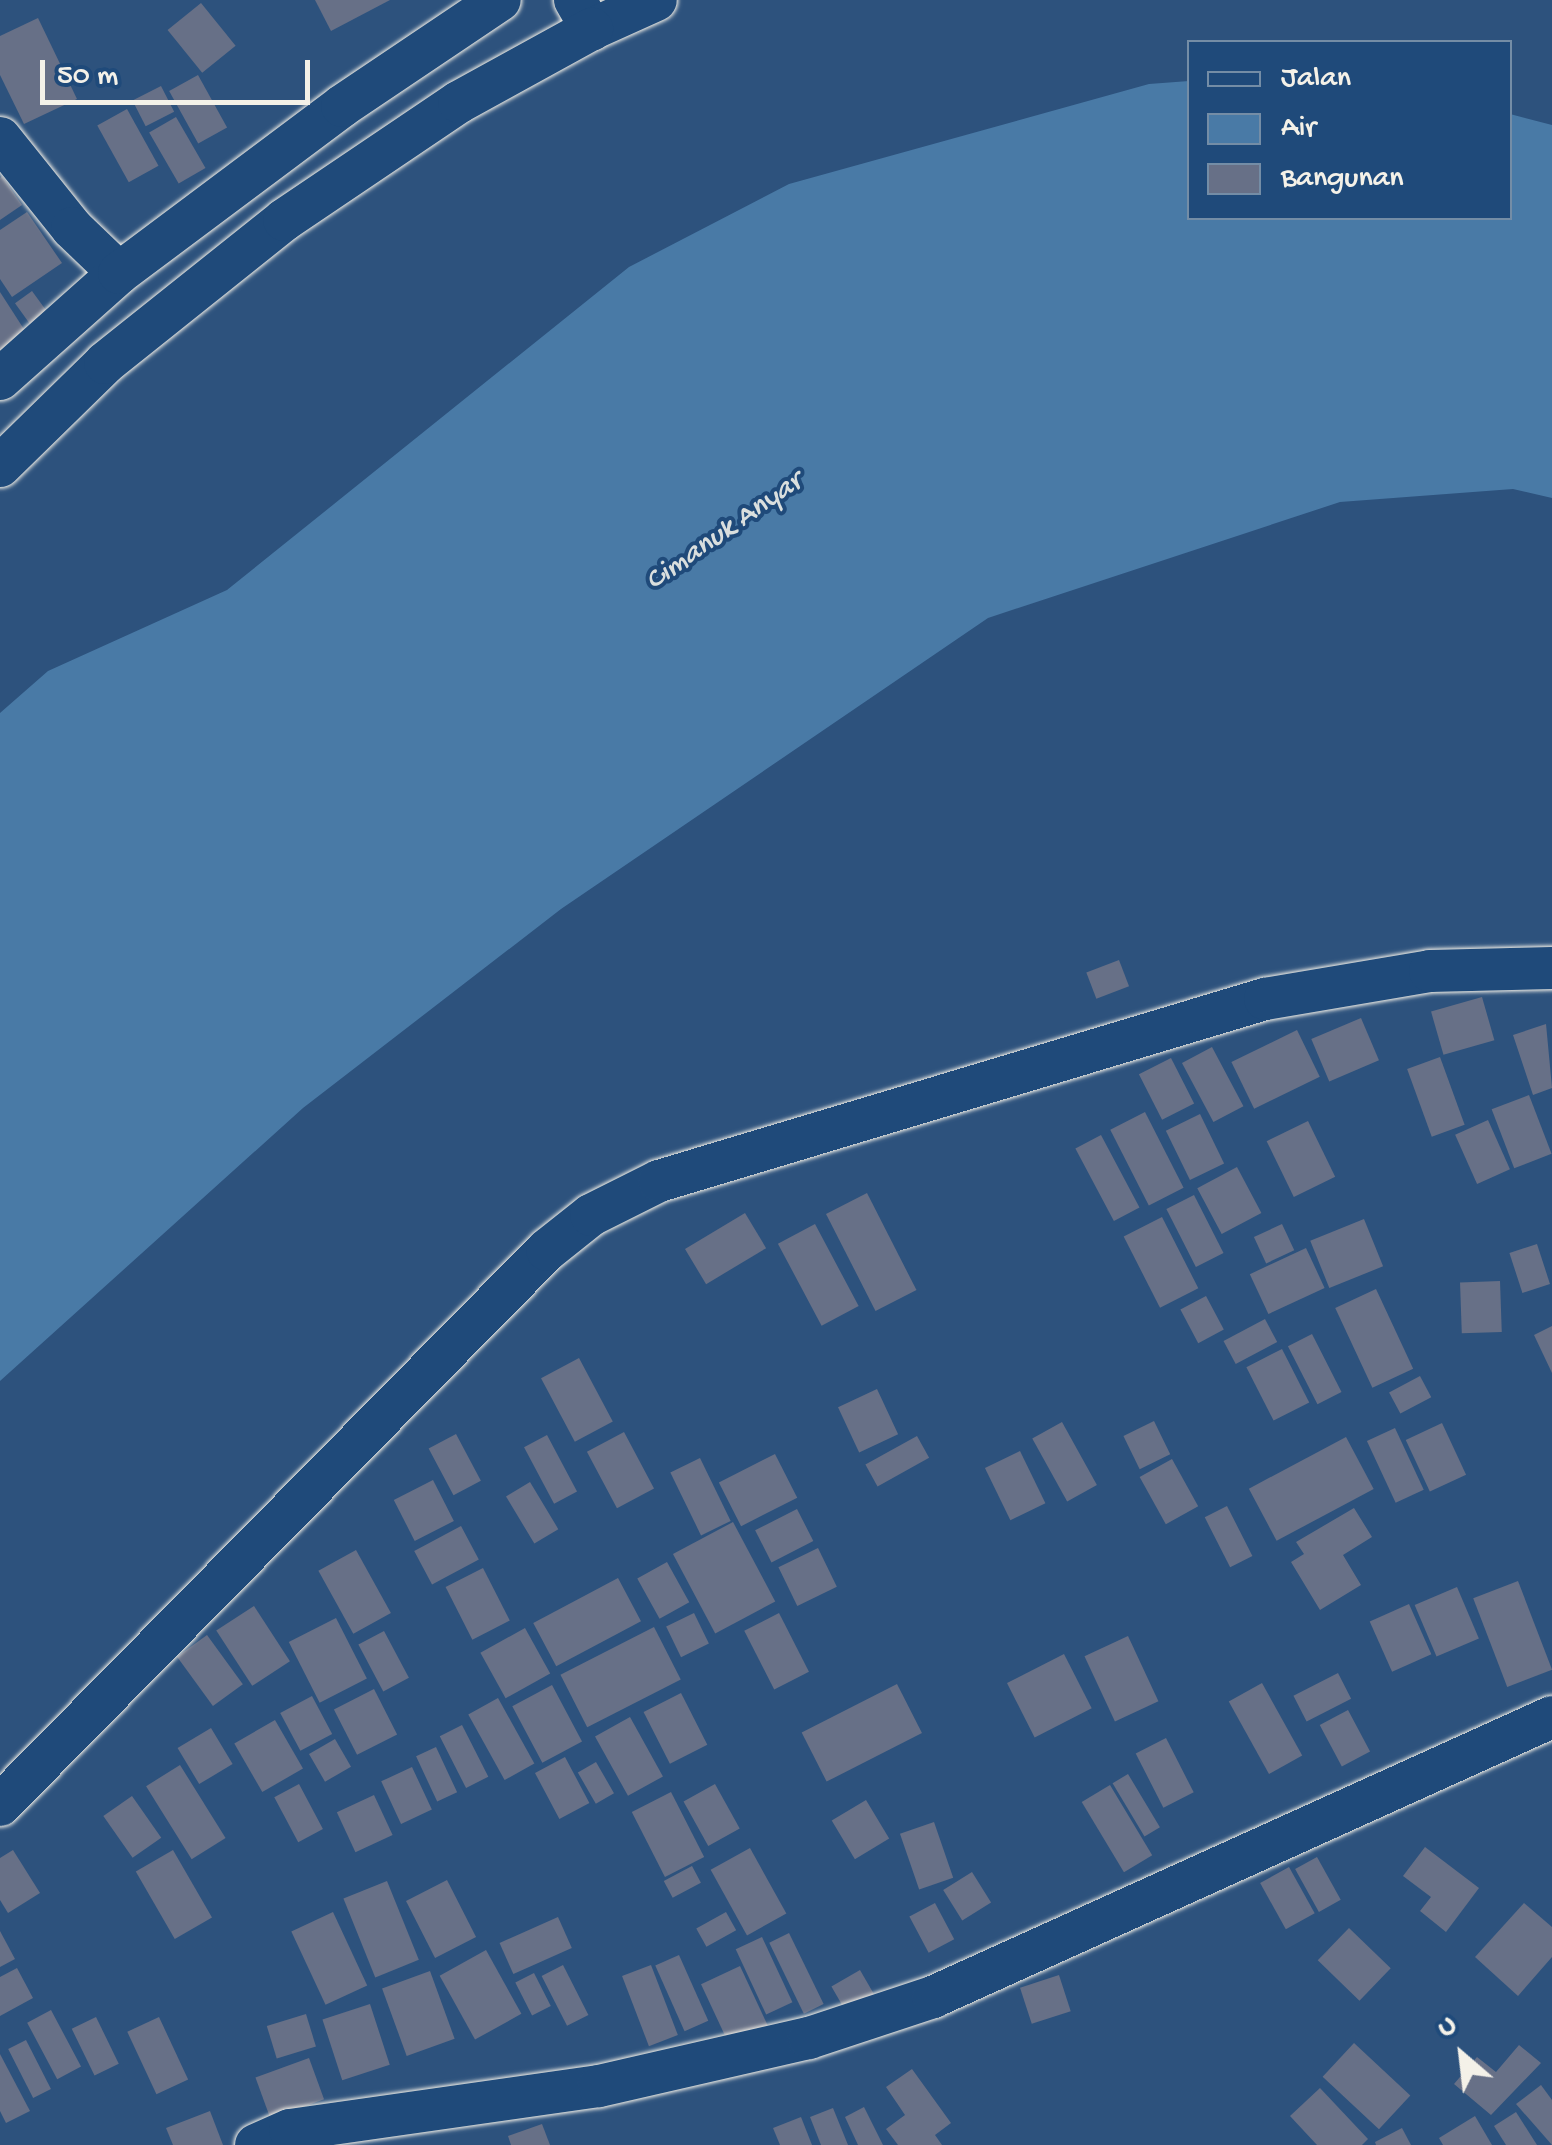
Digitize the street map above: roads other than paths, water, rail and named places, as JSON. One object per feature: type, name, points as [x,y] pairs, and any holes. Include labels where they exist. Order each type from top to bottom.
[{"type":"street","points":[[0,379],[119,273],[342,106],[500,0]]},
{"type":"street","points":[[0,466],[105,363],[284,220],[584,16],[656,0]]},
{"type":"street","points":[[0,138],[83,240],[119,273]]},
{"type":"street","points":[[0,1804],[547,1250],[592,1215],[659,1181],[1265,999],[1430,971],[1552,968]]},
{"type":"street","points":[[256,2145],[290,2130],[599,2086],[827,2032],[932,1997],[1552,1716]]},
{"type":"water","name":"Cimanuk Anyar","points":[[1187,81],[1187,220],[1512,220],[1512,115],[1552,125],[1552,498],[1513,489],[1340,502],[988,618],[561,909],[303,1108],[0,1381],[0,713],[48,671],[227,590],[629,267],[789,184],[1149,84]]}]
